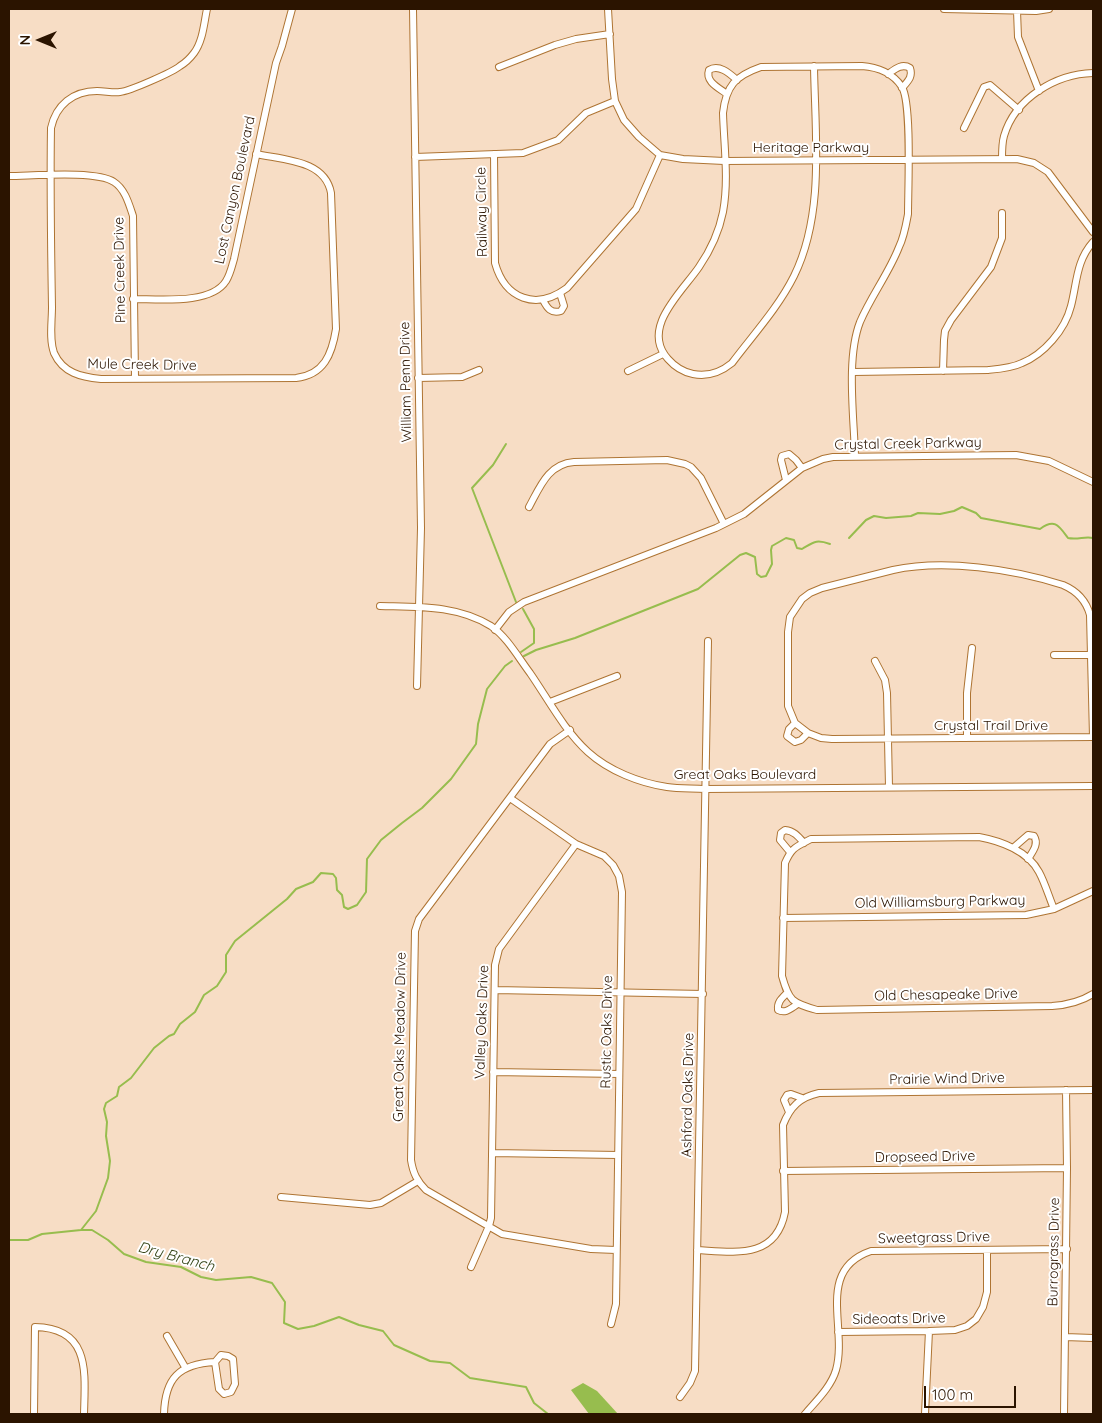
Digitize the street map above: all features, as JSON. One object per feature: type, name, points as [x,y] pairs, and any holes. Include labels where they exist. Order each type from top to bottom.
[{"type":"street","name":"Mule Creek Drive","points":[[207,9],[201,36],[194,52],[180,67],[137,87],[121,92],[88,92],[72,96],[65,101],[56,113],[51,128],[50,256],[52,344],[59,362],[69,371],[82,377],[135,378],[308,377],[325,362],[333,349],[336,330],[330,186],[316,169],[301,163],[256,154]]},
{"type":"street","name":"Lost Canyon Boulevard","points":[[133,299],[199,298],[217,290],[226,281],[234,259],[276,63],[292,9]]},
{"type":"street","name":"William Penn Drive","points":[[413,9],[420,528],[418,686]]},
{"type":"street","name":"Heritage Parkway","points":[[608,9],[615,101],[624,120],[639,138],[660,154],[683,159],[724,161],[1017,159],[1034,163],[1048,172],[1093,232]]},
{"type":"street","points":[[944,9],[1036,11],[1049,9]]},
{"type":"street","points":[[1016,10],[1018,37],[1038,91]]},
{"type":"street","points":[[499,67],[555,45],[576,39],[610,34]]},
{"type":"street","points":[[814,66],[815,195],[812,220],[803,254],[782,297],[732,363],[722,371],[699,375],[684,372],[674,365],[660,347],[660,323],[665,312],[699,267],[710,250],[718,232],[723,212],[725,189],[723,114],[729,88],[746,72],[761,67],[814,66],[862,66],[875,67],[888,74],[902,88],[907,106],[908,214],[899,248],[860,322],[855,344],[853,372],[855,456]]},
{"type":"street","points":[[888,74],[901,66],[910,68],[912,73],[910,79],[902,88]]},
{"type":"street","points":[[727,94],[709,81],[707,76],[709,70],[713,68],[720,69],[737,80]]},
{"type":"street","points":[[1002,158],[1003,137],[1008,124],[1030,98],[1038,91],[1058,80],[1093,73]]},
{"type":"street","points":[[964,128],[984,87],[990,85],[1019,110]]},
{"type":"street","points":[[415,157],[523,153],[558,140],[586,113],[615,101]]},
{"type":"street","name":"Railway Circle","points":[[494,154],[495,263],[499,276],[508,289],[530,299],[543,300],[550,311],[555,313],[561,312],[564,306],[560,293]]},
{"type":"street","points":[[543,300],[555,297],[567,288],[636,208],[660,154]]},
{"type":"street","name":"Pine Creek Drive","points":[[9,176],[93,176],[113,181],[120,188],[133,216],[135,378]]},
{"type":"street","points":[[943,371],[946,331],[951,320],[991,267],[999,251],[1002,238],[1002,214]]},
{"type":"street","points":[[853,372],[1002,369],[1022,364],[1052,341],[1063,326],[1070,309],[1081,260],[1084,252],[1093,242]]},
{"type":"street","points":[[628,370],[664,354]]},
{"type":"street","points":[[418,378],[462,377],[479,370]]},
{"type":"street","points":[[786,480],[781,460],[782,456],[789,454],[802,468]]},
{"type":"street","name":"Crystal Creek Parkway","points":[[495,630],[509,612],[524,602],[724,524],[744,514],[802,468],[823,459],[855,456],[1016,455],[1049,461],[1093,482]]},
{"type":"street","points":[[528,507],[549,473],[568,462],[674,461],[691,467],[701,478],[724,524]]},
{"type":"street","points":[[795,723],[789,729],[788,736],[794,742],[801,740],[808,734],[795,723],[790,714],[787,698],[790,617],[802,598],[810,592],[822,588],[893,570],[936,566],[994,569],[1063,585],[1077,593],[1088,608],[1091,623],[1093,737]]},
{"type":"street","name":"Great Oaks Boulevard","points":[[380,606],[419,607],[457,611],[495,630],[506,640],[570,730],[588,752],[611,768],[639,780],[668,787],[705,789],[1093,786]]},
{"type":"street","name":"Ashford Oaks Drive","points":[[680,1397],[694,1376],[695,1371],[708,641]]},
{"type":"street","points":[[968,737],[967,693],[972,648]]},
{"type":"street","points":[[1054,655],[1092,654]]},
{"type":"street","points":[[875,661],[886,686],[889,787]]},
{"type":"street","points":[[550,702],[617,676]]},
{"type":"street","name":"Great Oaks Meadow Drive","points":[[418,1181],[412,1172],[411,1160],[415,931],[419,919],[550,744],[570,730]]},
{"type":"street","name":"Crystal Trail Drive","points":[[808,734],[832,739],[1093,737]]},
{"type":"street","name":"Rustic Oaks Drive","points":[[510,798],[576,844],[604,856],[613,865],[622,892],[616,1304],[611,1324]]},
{"type":"street","points":[[790,852],[780,840],[781,833],[785,830],[795,833],[804,843]]},
{"type":"street","points":[[1013,848],[1028,835],[1034,836],[1037,840],[1036,845],[1028,859]]},
{"type":"street","points":[[798,1004],[788,992],[782,976],[785,863],[790,852],[811,839],[980,837],[995,840],[1013,848],[1028,859],[1039,872],[1054,909]]},
{"type":"street","name":"Valley Oaks Drive","points":[[489,1226],[495,966],[500,948],[576,844]]},
{"type":"street","name":"Old Williamsburg Parkway","points":[[783,918],[1026,914],[1054,909],[1093,891]]},
{"type":"street","points":[[494,990],[703,994]]},
{"type":"street","name":"Old Chesapeake Drive","points":[[788,992],[777,1006],[781,1012],[788,1011],[798,1004],[817,1010],[1052,1006],[1074,1003],[1093,994]]},
{"type":"street","points":[[493,1072],[619,1074]]},
{"type":"street","name":"Burrograss Drive","points":[[1064,1414],[1067,1249],[1066,1090]]},
{"type":"street","name":"Prairie Wind Drive","points":[[698,1250],[742,1252],[762,1247],[779,1231],[785,1212],[783,1125],[789,1112],[802,1098],[819,1093],[1093,1090]]},
{"type":"street","name":"Prairie Wind Drive","points":[[789,1112],[784,1100],[787,1096],[791,1094],[802,1098]]},
{"type":"street","points":[[492,1153],[618,1155]]},
{"type":"street","name":"Dropseed Drive","points":[[784,1171],[1067,1168]]},
{"type":"street","points":[[281,1197],[370,1205],[381,1203],[418,1181],[426,1190],[502,1234],[591,1249],[616,1250]]},
{"type":"street","points":[[471,1267],[489,1226]]},
{"type":"street","name":"Sweetgrass Drive","points":[[805,1414],[829,1384],[835,1371],[838,1358],[836,1290],[839,1279],[848,1264],[862,1254],[871,1251],[1067,1249]]},
{"type":"street","name":"Sideoats Drive","points":[[838,1332],[929,1332],[955,1330],[968,1326],[976,1319],[983,1307],[986,1292],[987,1250]]},
{"type":"street","points":[[34,1414],[35,1327],[45,1327],[63,1333],[75,1343],[82,1356],[85,1372],[84,1414]]},
{"type":"street","points":[[925,1414],[929,1332]]},
{"type":"street","points":[[167,1336],[185,1367]]},
{"type":"street","points":[[1066,1337],[1093,1338]]},
{"type":"street","points":[[164,1414],[164,1399],[169,1384],[185,1367],[198,1363],[215,1362],[221,1355],[233,1359],[235,1384],[231,1392],[224,1394],[219,1389],[215,1362]]},
{"type":"shaded area","points":[[583,1383],[597,1391],[618,1414],[589,1414],[571,1390]]},
{"type":"waterway","points":[[506,444],[493,465],[472,488],[516,602]]},
{"type":"waterway","points":[[849,538],[866,520],[874,516],[886,518],[911,516],[918,513],[940,514],[962,507],[976,513],[981,518],[1040,529],[1053,524],[1059,527],[1068,538],[1093,538]]},
{"type":"waterway","points":[[524,656],[536,650],[575,638],[698,589],[740,555],[746,553],[755,557],[757,574],[761,577],[766,576],[772,564],[772,546],[786,538],[794,540],[797,548],[802,549],[815,542],[830,544]]},
{"type":"waterway","points":[[521,652],[534,643],[534,629],[523,609]]},
{"type":"waterway","points":[[81,1230],[96,1211],[108,1178],[110,1161],[104,1109],[106,1103],[117,1096],[119,1087],[131,1078],[154,1048],[174,1034],[180,1024],[195,1012],[204,995],[217,986],[226,972],[226,955],[235,941],[287,899],[296,889],[313,882],[321,873],[333,874],[336,878],[337,890],[342,895],[344,907],[348,909],[357,905],[366,892],[367,859],[381,840],[422,808],[451,779],[476,744],[478,724],[487,689],[505,666],[512,661]]},
{"type":"waterway","name":"Dry Branch","points":[[9,1240],[28,1240],[42,1234],[92,1230],[108,1240],[124,1254],[146,1262],[181,1267],[201,1277],[216,1280],[251,1277],[272,1283],[285,1302],[284,1323],[298,1329],[314,1326],[339,1317],[359,1325],[383,1331],[394,1345],[430,1361],[450,1363],[470,1378],[526,1387],[534,1403],[548,1414]]}]
